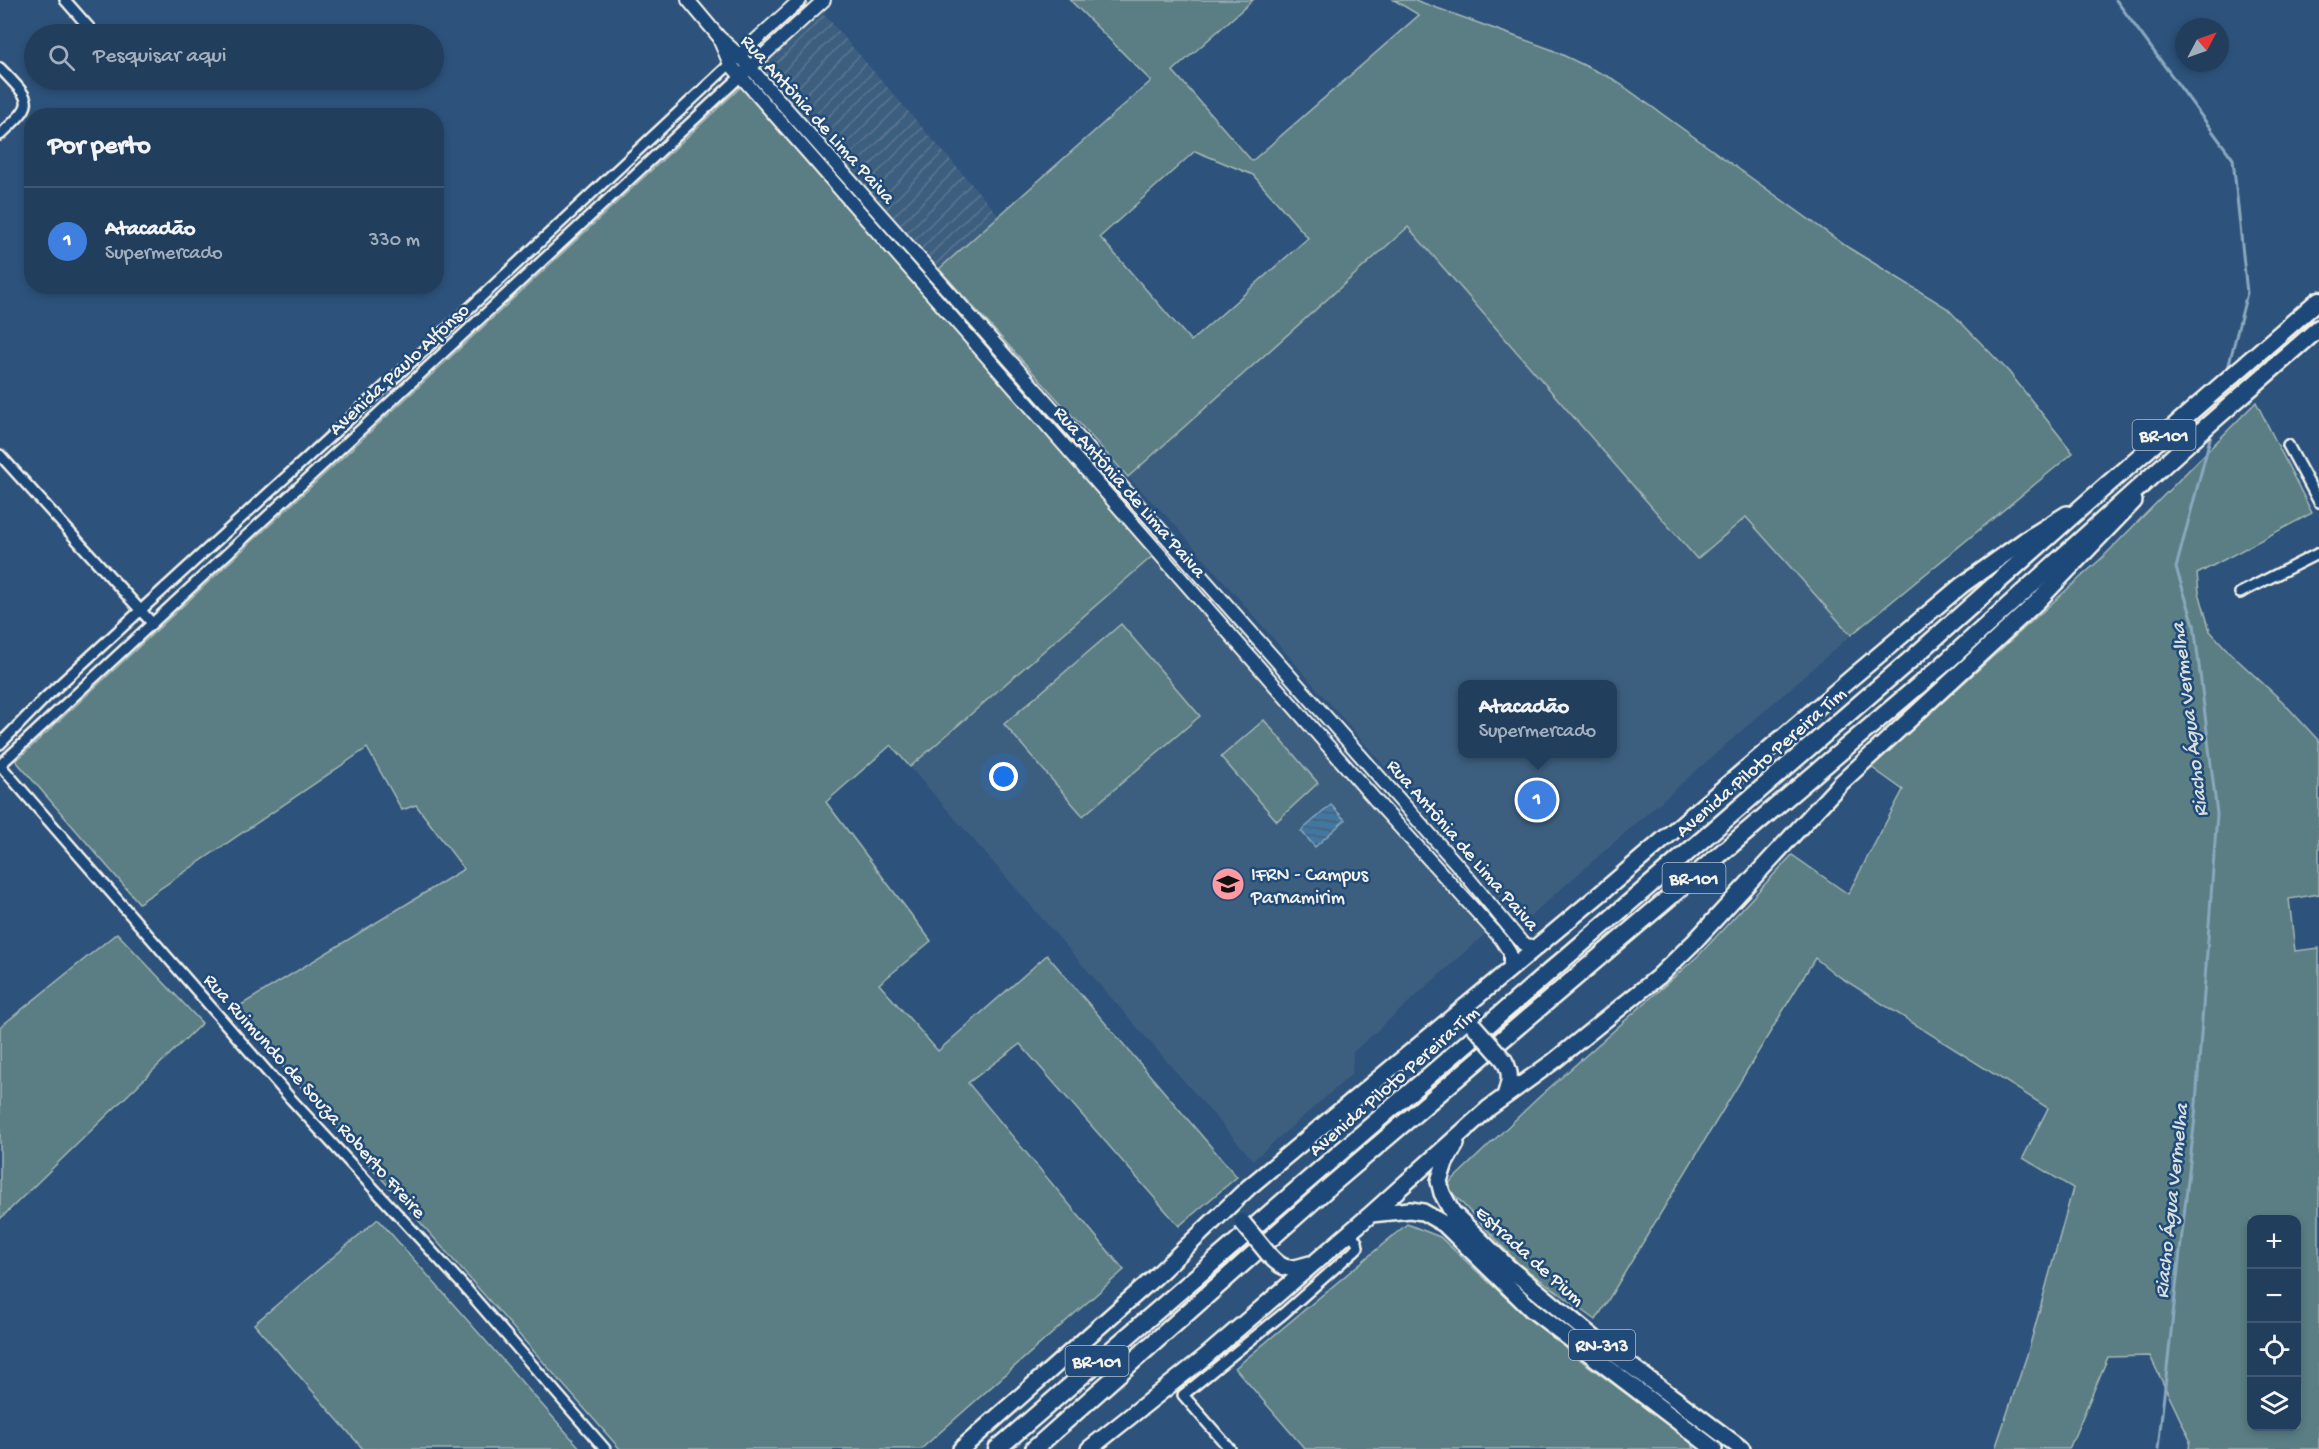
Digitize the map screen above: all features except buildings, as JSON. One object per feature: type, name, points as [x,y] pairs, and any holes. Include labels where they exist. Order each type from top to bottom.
[{"type":"highway","name":"Avenida Piloto Pereira Tim","points":[[997,1449],[1831,726],[1916,655],[2319,300]]},
{"type":"highway","name":"Avenida Piloto Pereira Tim","points":[[1034,1449],[1415,1113],[1869,728],[2319,328]]},
{"type":"main road","points":[[1089,1449],[1173,1383],[1505,1096],[1554,1061],[1658,977],[1693,943],[1841,783],[2037,602],[2170,461]]},
{"type":"main road","points":[[961,1449],[1154,1278],[1249,1187],[1510,970],[1962,585],[2025,540],[2091,499]]},
{"type":"main road","points":[[1445,1023],[1462,1018],[1474,1026],[1504,1060],[1510,1073],[1505,1096]]},
{"type":"main road","name":"Estrada de Pium","points":[[1465,1130],[1445,1163],[1439,1181],[1442,1193],[1452,1212],[1508,1267],[1599,1342],[1742,1449]]},
{"type":"main road","points":[[1249,1187],[1240,1204],[1242,1222],[1270,1256],[1279,1266],[1287,1268],[1314,1263]]},
{"type":"main road","name":"Estrada de Pium","points":[[1371,1214],[1410,1210],[1423,1212],[1437,1220],[1531,1309],[1714,1449]]},
{"type":"street","points":[[65,0],[86,24]]},
{"type":"street","name":"Rua Antônia de Lima Paiva","points":[[688,0],[746,72],[1327,744],[1508,949],[1511,957],[1510,970]]},
{"type":"street","name":"Avenida Paulo Alfonso","points":[[0,744],[46,697],[430,345],[800,0]]},
{"type":"street","name":"Avenida Paulo Alfonso","points":[[0,765],[746,72],[819,1]]},
{"type":"street","points":[[0,69],[25,97],[26,108]]},
{"type":"street","name":"Rua Antônia de Lima Paiva","points":[[746,72],[1441,846],[1523,944],[1536,947]]},
{"type":"street","points":[[0,135],[24,112]]},
{"type":"street","points":[[496,281],[508,292]]},
{"type":"street","points":[[2288,445],[2319,502]]},
{"type":"street","points":[[0,454],[152,623]]},
{"type":"street","points":[[2240,593],[2319,553]]},
{"type":"street","points":[[192,563],[203,575]]},
{"type":"street","points":[[1327,744],[1340,733]]},
{"type":"street","name":"Rua Ruimundo de Souza Roberto Freire","points":[[0,765],[291,1099],[461,1282],[605,1449]]},
{"type":"street","points":[[1428,858],[1441,846]]},
{"type":"street","points":[[1184,1395],[1284,1313],[1354,1251],[1358,1247],[1357,1242],[1350,1232]]},
{"type":"street","points":[[1173,1383],[1230,1449]]},
{"type":"shaded area","points":[[823,13],[999,216],[939,269],[761,67]]},
{"type":"shaded area","points":[[1408,227],[1697,559],[1746,516],[1851,635],[1521,924],[1175,525],[1128,477]]},
{"type":"shaded area","name":"IFRN - Campus Parnamirim","points":[[1155,554],[1486,933],[1353,1052],[1352,1074],[1253,1160],[910,767]]},
{"type":"shaded area","points":[[1331,805],[1345,820],[1315,847],[1301,831]]},
{"type":"green space","points":[[1070,0],[1253,0],[1173,71],[1252,161],[1419,15],[1394,0],[1415,0],[1550,49],[1613,79],[1849,248],[1947,308],[2009,372],[2073,453],[1851,635],[1746,517],[1697,559],[1408,227],[1128,477],[939,269],[1151,81]],"holes":[[[1195,151],[1253,175],[1308,238],[1191,341],[1100,237]]]},
{"type":"green space","points":[[743,85],[1155,554],[910,767],[891,745],[826,802],[931,941],[879,984],[938,1051],[1047,955],[1237,1177],[1179,1226],[1020,1044],[968,1083],[1124,1270],[921,1449],[620,1449],[233,1010],[464,869],[416,805],[402,810],[367,748],[139,903],[16,761]]},
{"type":"green space","points":[[2256,402],[2312,513],[2197,574],[2199,592],[2210,631],[2230,653],[2282,701],[2319,741],[2319,894],[2289,899],[2295,951],[2319,948],[2319,1449],[2189,1449],[2190,1440],[2150,1356],[2108,1357],[2069,1449],[1995,1449],[2028,1352],[2073,1188],[2023,1158],[2048,1108],[1835,974],[1815,958],[1596,1320],[1519,1264],[1446,1186],[1538,1098],[1700,954],[1792,855],[1848,894],[1903,790],[1871,767],[2104,556]]},
{"type":"green space","points":[[1121,624],[1200,716],[1083,816],[1004,724]]},
{"type":"green space","points":[[1264,720],[1318,783],[1277,821],[1221,757]]},
{"type":"green space","points":[[117,933],[202,1023],[0,1219],[0,1027]]},
{"type":"green space","points":[[378,1219],[581,1449],[363,1449],[254,1324]]},
{"type":"green space","points":[[1407,1224],[1440,1237],[1506,1298],[1579,1359],[1690,1442],[1695,1449],[1305,1449],[1235,1368]]},
{"type":"waterway","name":"Riacho Água Vermelha","points":[[2116,0],[2233,159],[2247,293],[2227,372]]},
{"type":"waterway","name":"Riacho Água Vermelha","points":[[2218,407],[2222,393]]},
{"type":"waterway","name":"Riacho Água Vermelha","points":[[2158,1449],[2195,1117],[2217,814],[2194,624],[2176,568],[2212,431]]},
{"type":"place","name":"Atacadão","points":[[1537,800]]},
{"type":"place","name":"IFRN - Campus Parnamirim","points":[[1228,884]]}]
